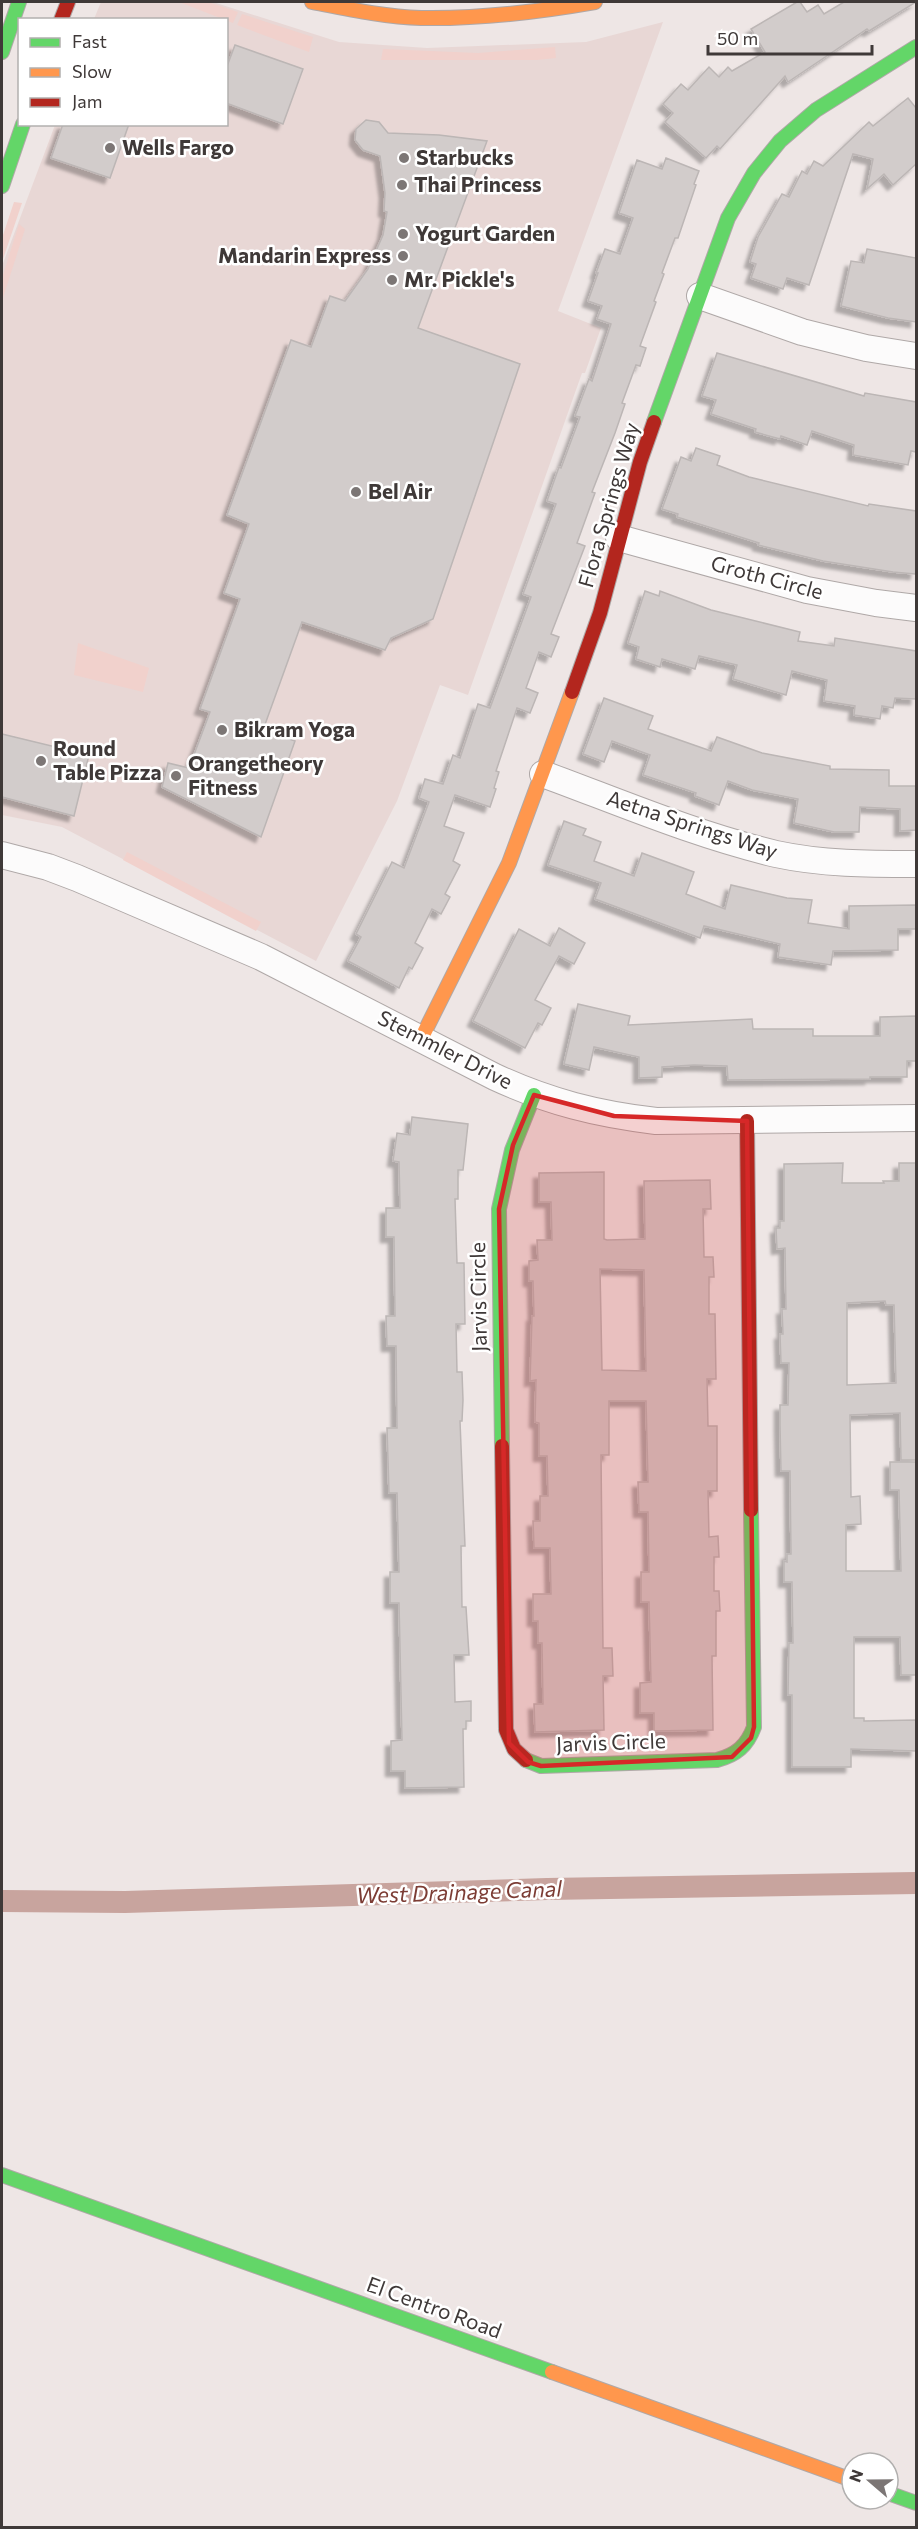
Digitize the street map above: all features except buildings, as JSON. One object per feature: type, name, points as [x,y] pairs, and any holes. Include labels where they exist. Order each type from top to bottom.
[{"type":"street","points":[[2,52],[19,2]]},
{"type":"street","points":[[62,18],[68,2]]},
{"type":"street","points":[[312,2],[359,11],[420,18],[504,14],[556,9],[595,2]]},
{"type":"street","name":"Flora Springs Way","points":[[421,1039],[509,863],[543,774],[600,613],[640,462],[728,218],[744,187],[784,136],[814,111],[916,47]]},
{"type":"street","points":[[2,186],[22,126]]},
{"type":"street","points":[[700,296],[802,332],[866,348],[916,356]]},
{"type":"street","name":"Groth Circle","points":[[619,538],[807,590],[916,608]]},
{"type":"street","name":"Aetna Springs Way","points":[[543,774],[727,841],[777,854],[864,864],[916,864]]},
{"type":"street","name":"Stemmler Drive","points":[[2,855],[77,878],[261,957],[534,1095],[566,1106],[614,1116],[656,1121],[916,1118]]},
{"type":"street","name":"Jarvis Circle","points":[[534,1095],[513,1144],[503,1180],[499,1209],[506,1730],[509,1743],[517,1754],[528,1762],[541,1766],[717,1760],[732,1757],[741,1751],[751,1738],[754,1727],[747,1121]]},
{"type":"street","name":"El Centro Road","points":[[2,2175],[840,2476]]},
{"type":"street","points":[[900,2497],[916,2503]]},
{"type":"highlighted area","points":[[534,1095],[614,1116],[747,1121],[754,1727],[751,1738],[732,1757],[541,1766],[528,1762],[509,1743],[499,1209],[513,1145]]},
{"type":"shaded area","points":[[101,2],[213,2],[339,42],[427,48],[586,42],[663,22],[558,311],[601,328],[585,373],[582,373],[468,695],[440,685],[397,801],[316,961],[62,827],[2,815],[2,266],[55,126],[228,126],[228,18],[94,18]]},
{"type":"shaded area","points":[[179,2],[208,2],[238,12],[233,23],[228,21],[228,18],[220,18]]},
{"type":"shaded area","points":[[242,14],[313,37],[309,52],[237,25]]},
{"type":"shaded area","points":[[555,47],[556,58],[537,60],[381,60],[383,49],[478,53]]},
{"type":"shaded area","points":[[14,202],[22,203],[2,262],[2,238]]},
{"type":"shaded area","points":[[19,224],[25,229],[2,301],[2,278]]},
{"type":"shaded area","points":[[78,643],[149,668],[143,692],[74,675]]},
{"type":"shaded area","points":[[127,852],[261,922],[256,931],[123,860]]},
{"type":"waterway","name":"West Drainage Canal","points":[[2,1901],[125,1902],[547,1889],[916,1883]]},
{"type":"traffic: fast","points":[[2,52],[19,2]]},
{"type":"traffic: fast","points":[[654,422],[728,218],[754,173],[780,141],[816,110],[916,47]]},
{"type":"traffic: fast","points":[[2,186],[22,126]]},
{"type":"traffic: fast","points":[[502,1446],[499,1209],[512,1150],[534,1095]]},
{"type":"traffic: fast","points":[[526,1760],[541,1766],[717,1760],[730,1755],[744,1744],[754,1727],[751,1510]]},
{"type":"traffic: fast","points":[[2,2175],[552,2372]]},
{"type":"traffic: fast","points":[[900,2497],[916,2503]]},
{"type":"traffic: slow","points":[[312,2],[366,12],[421,18],[508,14],[595,2]]},
{"type":"traffic: slow","points":[[421,1039],[509,863],[572,692]]},
{"type":"traffic: slow","points":[[552,2372],[840,2476]]},
{"type":"traffic: jam","points":[[62,18],[68,2]]},
{"type":"traffic: jam","points":[[572,692],[600,613],[640,462],[654,422]]},
{"type":"traffic: jam","points":[[747,1121],[751,1510]]},
{"type":"traffic: jam","points":[[502,1446],[506,1730],[514,1749],[526,1760]]},
{"type":"place","name":"Wells Fargo","points":[[110,148]]},
{"type":"place","name":"Starbucks","points":[[404,158]]},
{"type":"place","name":"Thai Princess","points":[[402,185]]},
{"type":"place","name":"Yogurt Garden","points":[[403,234]]},
{"type":"place","name":"Mandarin Express","points":[[403,256]]},
{"type":"place","name":"Mr. Pickle's","points":[[392,280]]},
{"type":"place","name":"Bel Air","points":[[356,492]]},
{"type":"place","name":"Bikram Yoga","points":[[222,730]]},
{"type":"place","name":"Round Table Pizza","points":[[41,761]]},
{"type":"place","name":"Orangetheory Fitness","points":[[176,776]]}]
